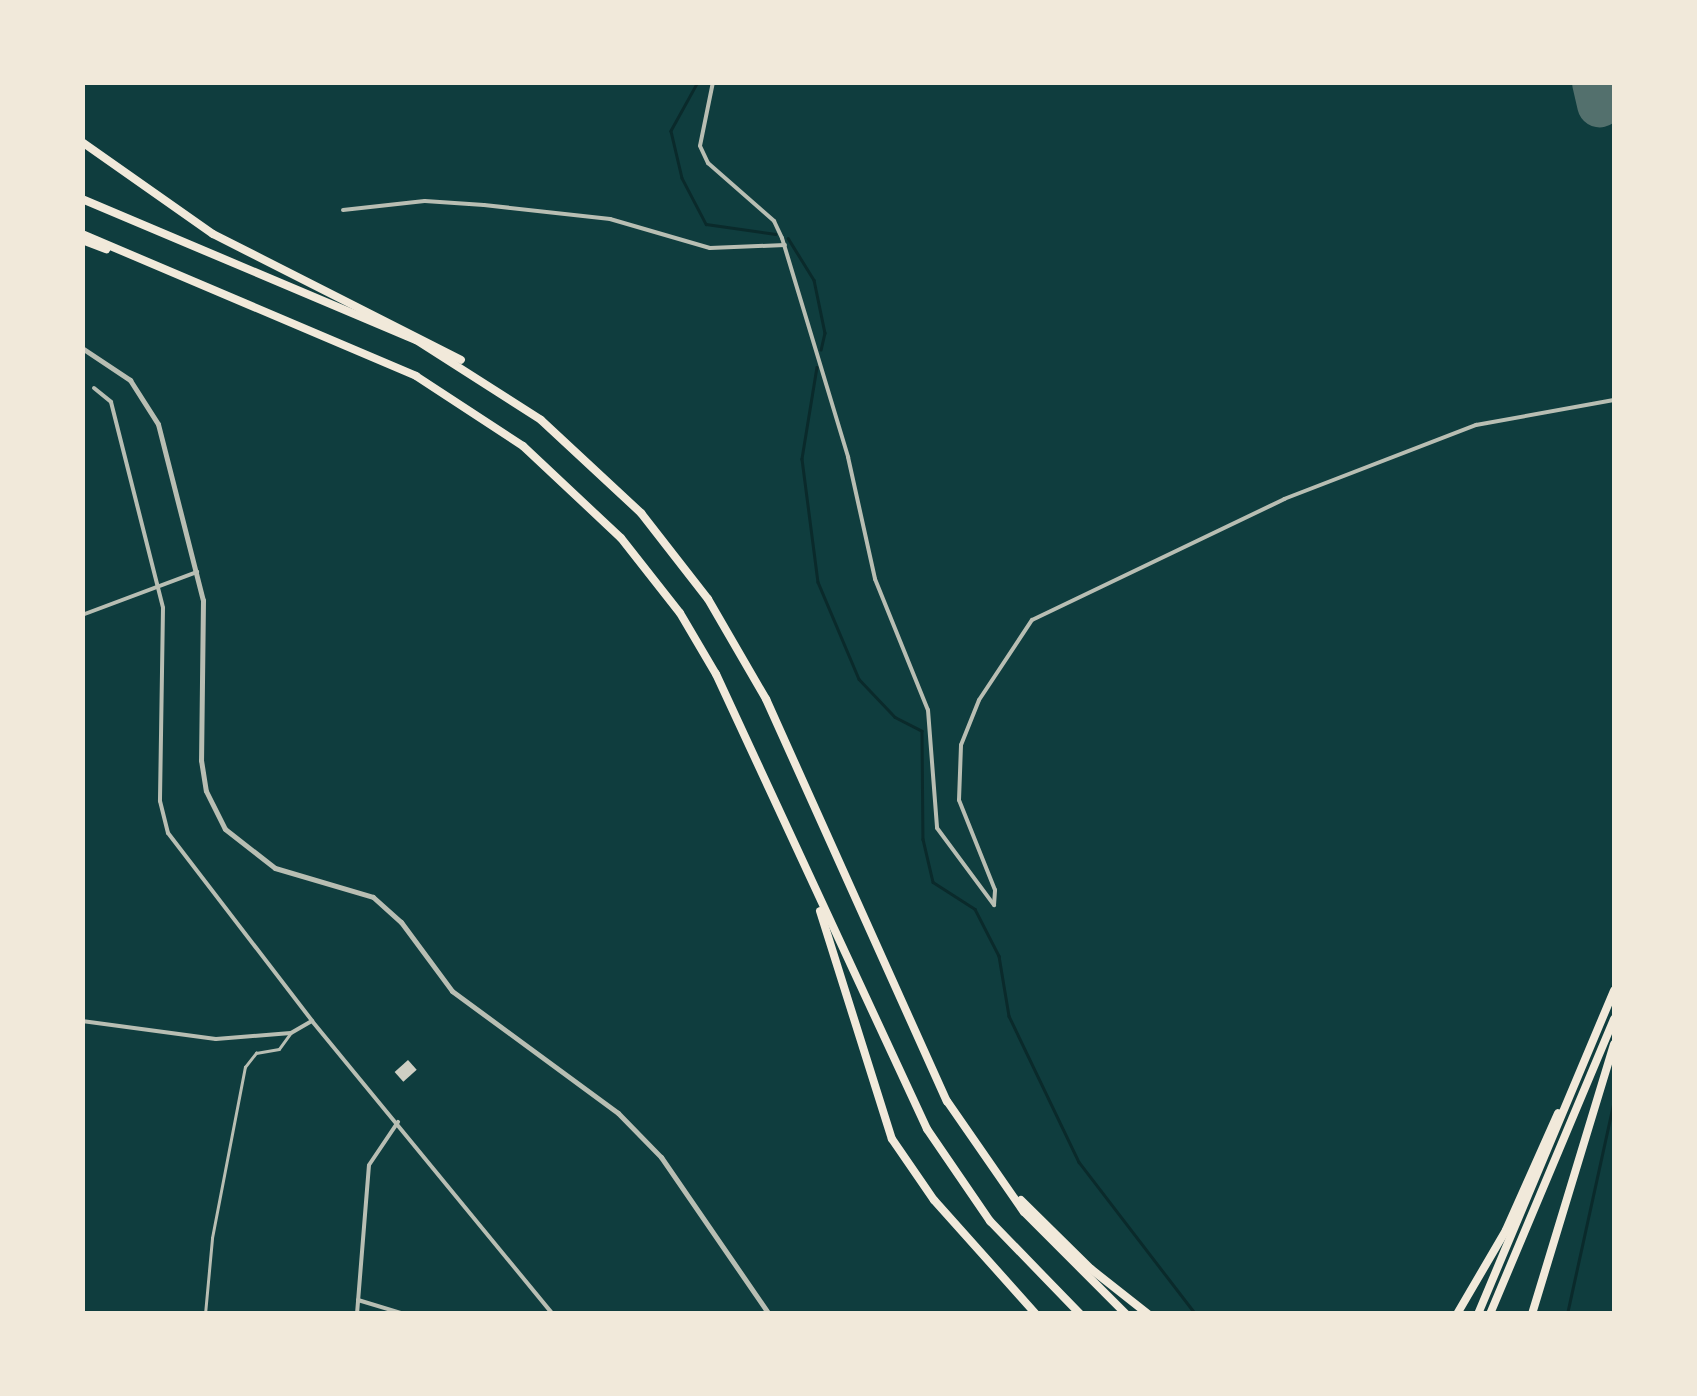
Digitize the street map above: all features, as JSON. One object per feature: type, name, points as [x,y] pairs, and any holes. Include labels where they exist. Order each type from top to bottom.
[{"type":"highway","points":[[82,142],[213,234],[439,346],[541,420],[640,513],[735,642],[924,1054],[970,1137],[1034,1223],[1126,1314]]},
{"type":"highway","points":[[82,199],[416,340],[541,420]]},
{"type":"highway","points":[[82,237],[338,340],[477,413],[566,482],[621,538],[680,613],[716,674],[927,1129],[990,1222],[1080,1314]]},
{"type":"highway","points":[[778,805],[833,947],[892,1139],[934,1200],[1036,1314]]},
{"type":"highway","points":[[1478,1314],[1614,990]]},
{"type":"highway","points":[[1490,1314],[1614,1020]]},
{"type":"highway","points":[[1532,1314],[1614,1044]]},
{"type":"highway","points":[[1457,1314],[1500,1244],[1582,1065]]},
{"type":"highway","points":[[970,1137],[1047,1228],[1148,1314]]},
{"type":"street","points":[[713,82],[700,146],[708,162],[774,220],[785,246],[848,457],[875,579],[928,710],[937,828],[994,905],[995,890],[959,800],[961,745],[979,700],[1032,620],[1076,594],[1367,466],[1498,418],[1614,400]]},
{"type":"street","points":[[343,210],[388,202],[464,204],[610,219],[710,248],[785,246]]},
{"type":"street","points":[[82,348],[108,361],[148,403],[197,572],[207,638],[203,777],[225,828],[275,868],[374,897],[401,922],[452,991],[618,1113],[660,1157],[768,1314]]},
{"type":"street","points":[[94,388],[111,402],[166,632],[160,788],[168,833],[312,1021],[554,1314]]},
{"type":"street","points":[[82,616],[197,572]]},
{"type":"street","points":[[82,1021],[208,1039],[291,1033],[312,1021]]},
{"type":"street","points":[[357,1314],[369,1164],[398,1122]]},
{"type":"street","points":[[358,1300],[404,1314]]},
{"type":"lane","points":[[206,1314],[212,1238],[246,1067],[256,1052],[279,1049],[291,1033]]},
{"type":"building","points":[[408,1060],[417,1070],[403,1082],[395,1072]]},
{"type":"waterway","points":[[698,82],[671,131],[682,178],[706,224],[775,234]]},
{"type":"waterway","points":[[788,238],[814,280],[825,333],[821,350]]},
{"type":"waterway","points":[[817,367],[802,459],[818,582],[859,679],[895,717],[922,731],[923,839],[933,882],[975,909],[999,956],[1009,1016],[1079,1162],[1195,1313]]},
{"type":"waterway","points":[[1567,1314],[1614,1100]]},
{"type":"runway","points":[[1594,82],[1599,104]]}]
